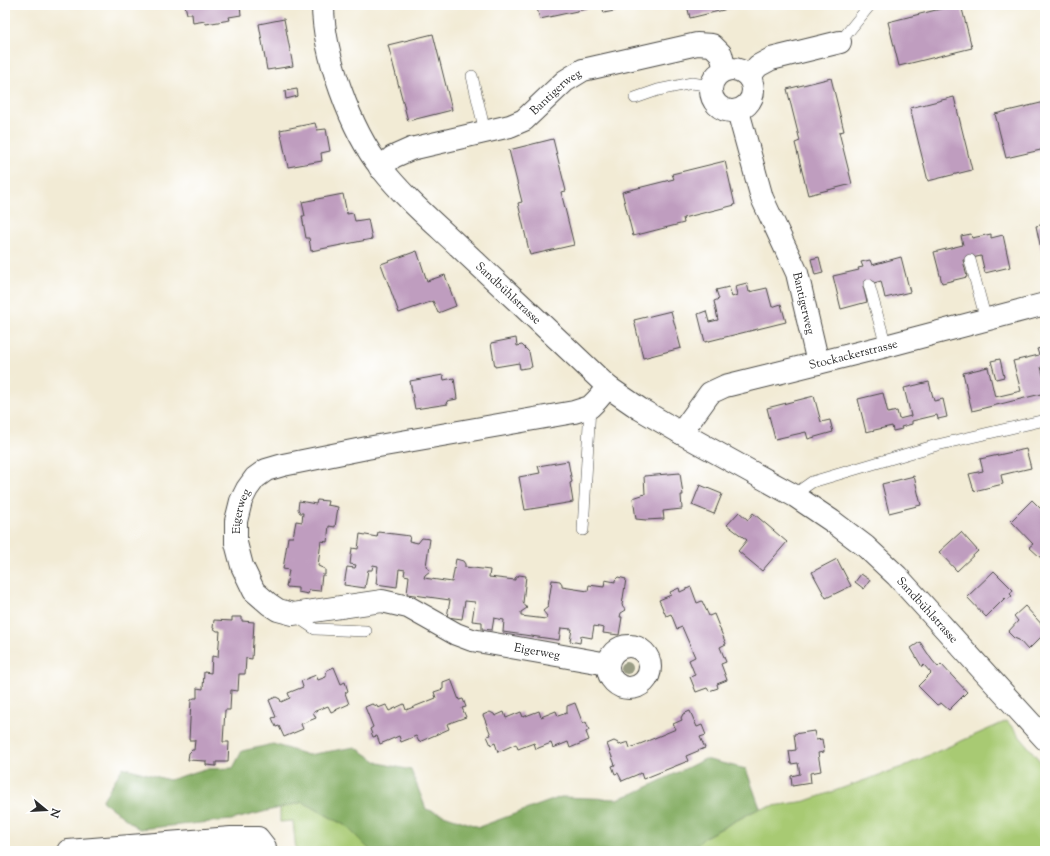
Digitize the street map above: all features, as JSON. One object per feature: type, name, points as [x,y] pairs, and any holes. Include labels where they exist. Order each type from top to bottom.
[{"type":"street","name":"Sandbühlstrasse","points":[[323,5],[327,42],[335,74],[349,111],[365,144],[380,168],[413,203],[608,387],[640,410],[795,496],[832,520],[865,546],[897,576],[1045,739]]},
{"type":"street","points":[[748,77],[758,66],[771,59],[840,42]]},
{"type":"street","name":"Bantigerweg","points":[[380,168],[394,157],[411,149],[510,126],[524,120],[565,81],[583,70],[697,44],[712,45],[721,54],[725,70]]},
{"type":"street","points":[[734,69],[742,71],[748,77],[753,86],[752,97],[747,106],[738,111],[727,111],[717,106],[711,97],[711,86],[716,76],[725,70],[734,69]]},
{"type":"street","name":"Bantigerweg","points":[[738,111],[762,198],[797,273],[818,363]]},
{"type":"street","name":"Stockackerstrasse","points":[[681,433],[710,393],[725,386],[886,346],[1045,304]]},
{"type":"street","name":"Eigerweg","points":[[608,387],[590,406],[574,412],[375,447],[283,465],[266,470],[255,478],[247,489],[241,501],[236,521],[236,543],[242,566],[254,591],[274,607],[293,614],[382,601],[408,607],[456,634],[472,640],[608,664]]},
{"type":"street","points":[[68,851],[231,838],[258,838],[265,847],[266,851]]},
{"type":"lane","points":[[840,42],[870,5]]},
{"type":"lane","points":[[472,76],[485,132]]},
{"type":"lane","points":[[635,98],[658,90],[692,83],[711,86]]},
{"type":"lane","points":[[970,260],[986,320]]},
{"type":"lane","points":[[869,285],[886,346]]},
{"type":"lane","points":[[583,530],[590,406]]},
{"type":"lane","points":[[795,496],[812,482],[937,445],[1045,420]]},
{"type":"lane","points":[[293,614],[315,629],[366,631]]},
{"type":"green space","points":[[1007,721],[1045,767],[1045,851],[691,851],[705,837],[760,808],[806,801],[902,767]]},
{"type":"green space","points":[[273,744],[308,755],[355,747],[379,763],[411,770],[426,809],[479,827],[561,797],[617,799],[637,792],[705,759],[746,769],[760,808],[705,837],[691,851],[371,851],[346,826],[303,802],[231,820],[139,829],[102,801],[123,767],[169,780],[205,769],[233,768],[242,751]]},
{"type":"green space","points":[[303,802],[346,826],[371,851],[296,851],[293,821],[280,822],[280,808]]},
{"type":"building","points":[[185,5],[240,5],[241,15],[229,17],[230,20],[206,24],[205,21],[193,23],[192,14],[187,14]]},
{"type":"building","points":[[536,5],[600,5],[600,6],[540,19]]},
{"type":"building","points":[[602,5],[639,5],[639,6],[604,13]]},
{"type":"building","points":[[687,5],[740,5],[740,6],[690,18]]},
{"type":"building","points":[[961,5],[972,48],[899,66],[888,22]]},
{"type":"building","points":[[284,19],[293,66],[267,70],[259,24]]},
{"type":"building","points":[[433,34],[452,110],[408,121],[388,45]]},
{"type":"building","points":[[831,78],[844,131],[839,132],[852,184],[808,195],[795,143],[800,141],[787,89]]},
{"type":"building","points":[[297,89],[298,96],[286,99],[285,91]]},
{"type":"building","points":[[954,97],[972,170],[928,181],[910,108]]},
{"type":"building","points":[[1045,102],[1045,149],[1006,158],[995,114]]},
{"type":"building","points":[[315,123],[317,130],[326,129],[330,151],[321,153],[322,161],[288,167],[280,130]]},
{"type":"building","points":[[553,139],[566,191],[561,192],[574,245],[530,255],[518,203],[522,202],[509,150]]},
{"type":"building","points":[[725,161],[735,205],[683,218],[684,223],[633,236],[622,192],[674,179],[672,174]]},
{"type":"building","points":[[343,194],[347,214],[353,213],[355,221],[368,219],[372,239],[311,251],[309,238],[306,238],[302,216],[305,216],[302,202]]},
{"type":"building","points":[[1045,224],[1045,258],[1043,258],[1036,226]]},
{"type":"building","points":[[971,234],[972,238],[991,234],[991,238],[1003,235],[1010,267],[985,273],[981,256],[963,260],[967,277],[942,283],[934,252],[963,245],[961,236]]},
{"type":"building","points":[[417,251],[427,281],[445,275],[456,306],[438,313],[433,301],[399,313],[381,264]]},
{"type":"building","points":[[819,257],[823,273],[815,275],[811,259]]},
{"type":"building","points":[[901,257],[910,292],[885,298],[881,281],[863,286],[867,302],[841,309],[833,276],[859,270],[858,268],[863,267],[861,262],[870,260],[872,265]]},
{"type":"building","points":[[747,283],[749,292],[767,288],[772,307],[781,304],[786,322],[705,342],[698,314],[706,311],[709,322],[718,320],[714,301],[719,299],[716,290],[729,287],[732,297],[737,295],[735,286]]},
{"type":"building","points":[[671,311],[681,348],[643,358],[634,320]]},
{"type":"building","points":[[516,338],[517,346],[522,345],[529,352],[532,367],[520,369],[519,363],[495,367],[491,343]]},
{"type":"building","points":[[1045,347],[1045,366],[1041,367],[1045,382],[1045,393],[972,411],[963,373],[988,367],[995,397],[1021,391],[1013,361],[1039,355],[1037,349]]},
{"type":"building","points":[[1000,359],[1004,377],[996,379],[991,361]]},
{"type":"building","points":[[443,375],[444,380],[454,378],[457,399],[447,401],[448,404],[415,409],[410,381]]},
{"type":"building","points":[[929,382],[934,401],[943,399],[947,417],[938,419],[937,415],[912,421],[912,424],[901,427],[902,429],[893,431],[892,426],[866,432],[858,399],[883,393],[888,413],[897,411],[899,419],[911,416],[904,388]]},
{"type":"building","points":[[814,396],[821,422],[830,420],[833,432],[808,439],[806,432],[775,439],[767,408]]},
{"type":"building","points":[[1026,449],[1031,468],[1001,475],[1003,484],[974,491],[969,474],[983,471],[980,459]]},
{"type":"building","points":[[568,461],[572,482],[570,483],[573,502],[525,510],[519,477],[540,473],[538,466]]},
{"type":"building","points":[[680,473],[683,495],[681,495],[682,509],[663,511],[664,519],[636,519],[633,498],[645,494],[644,476]]},
{"type":"building","points":[[914,476],[921,505],[889,513],[882,484]]},
{"type":"building","points":[[700,485],[722,494],[714,514],[692,505]]},
{"type":"building","points":[[317,500],[328,501],[327,505],[338,507],[335,527],[329,526],[327,542],[321,541],[318,566],[325,569],[325,575],[322,575],[320,591],[309,590],[308,594],[298,592],[298,588],[286,587],[289,570],[283,569],[288,537],[293,537],[296,521],[302,522],[303,513],[300,513],[298,509],[299,501],[316,504]]},
{"type":"building","points":[[1032,500],[1045,513],[1045,554],[1041,558],[1029,547],[1033,544],[1011,521]]},
{"type":"building","points":[[739,512],[748,520],[753,513],[787,542],[762,571],[738,551],[747,540],[727,525]]},
{"type":"building","points":[[378,532],[410,536],[409,541],[418,543],[422,538],[430,539],[426,566],[430,571],[424,578],[452,582],[456,559],[463,561],[465,567],[490,570],[489,577],[515,580],[515,578],[519,575],[526,576],[523,603],[527,608],[521,612],[521,616],[546,619],[547,616],[543,611],[548,607],[552,580],[560,581],[562,587],[588,591],[589,585],[604,587],[605,580],[615,582],[618,577],[626,579],[622,605],[626,610],[621,613],[620,617],[622,617],[619,635],[603,633],[604,628],[594,626],[592,638],[581,636],[580,643],[570,641],[572,629],[561,628],[559,640],[503,632],[504,620],[494,618],[492,630],[482,629],[482,622],[472,621],[475,602],[465,601],[462,619],[447,617],[450,600],[407,594],[409,576],[404,575],[405,570],[399,569],[397,587],[376,584],[378,566],[373,565],[372,570],[368,570],[365,588],[344,585],[347,567],[355,568],[356,565],[350,564],[352,548],[358,549],[360,534],[377,537]]},
{"type":"building","points":[[961,532],[978,551],[957,571],[939,552]]},
{"type":"building","points":[[837,559],[851,586],[826,598],[812,572]]},
{"type":"building","points":[[994,571],[1013,590],[1010,594],[1012,596],[1007,600],[1005,598],[986,617],[967,597]]},
{"type":"building","points":[[861,574],[870,580],[864,589],[855,582]]},
{"type":"building","points":[[691,587],[697,603],[702,601],[709,616],[714,614],[726,644],[720,647],[726,662],[721,664],[727,680],[717,684],[718,688],[709,691],[707,688],[696,692],[690,677],[695,675],[689,660],[695,657],[682,627],[677,629],[671,614],[666,616],[659,600],[671,595],[670,592],[679,588],[680,592]]},
{"type":"building","points":[[1025,606],[1045,628],[1045,633],[1028,650],[1019,640],[1014,638],[1008,632],[1018,621],[1014,616]]},
{"type":"building","points":[[232,617],[242,617],[242,621],[254,622],[252,659],[246,658],[245,674],[239,674],[238,691],[231,690],[230,710],[225,710],[223,742],[229,742],[228,762],[216,762],[216,766],[206,765],[206,761],[188,760],[189,753],[194,750],[195,740],[189,740],[191,700],[197,698],[197,688],[203,689],[204,672],[211,673],[212,656],[218,657],[220,631],[213,628],[214,620],[232,621]]},
{"type":"building","points":[[920,642],[938,667],[941,664],[967,692],[949,710],[941,703],[937,705],[918,686],[931,673],[924,665],[922,667],[911,648]]},
{"type":"building","points":[[334,667],[341,684],[345,682],[348,691],[345,693],[349,704],[331,712],[328,706],[313,712],[316,718],[301,724],[303,729],[284,737],[279,726],[276,727],[272,718],[276,717],[269,700],[276,697],[280,699],[281,702],[290,698],[288,693],[303,687],[301,681],[316,675],[318,680],[326,677],[327,670]]},
{"type":"building","points":[[451,679],[459,700],[463,699],[466,707],[462,708],[466,717],[447,724],[449,729],[419,742],[416,736],[401,742],[399,736],[380,744],[377,736],[373,737],[370,729],[373,727],[365,707],[372,704],[378,708],[386,705],[389,711],[404,704],[406,710],[436,698],[434,692],[443,689],[443,682]]},
{"type":"building","points":[[575,703],[583,724],[586,722],[589,730],[586,732],[589,740],[570,748],[568,742],[553,748],[551,743],[536,749],[534,743],[518,749],[516,744],[498,752],[495,743],[491,745],[487,736],[491,735],[483,715],[490,712],[495,716],[504,712],[506,718],[521,712],[523,717],[539,711],[541,717],[556,711],[558,716],[567,713],[567,706]]},
{"type":"building","points":[[690,711],[697,727],[702,725],[706,735],[700,737],[705,748],[686,756],[688,761],[643,779],[641,773],[622,781],[618,773],[615,774],[612,766],[615,765],[607,744],[614,741],[619,745],[628,742],[630,748],[676,729],[673,724],[682,720],[681,718],[683,714]]},
{"type":"building","points":[[814,731],[816,740],[822,739],[824,752],[818,753],[821,771],[810,773],[811,783],[792,786],[791,776],[800,774],[798,763],[791,764],[789,751],[796,750],[794,734]]}]
